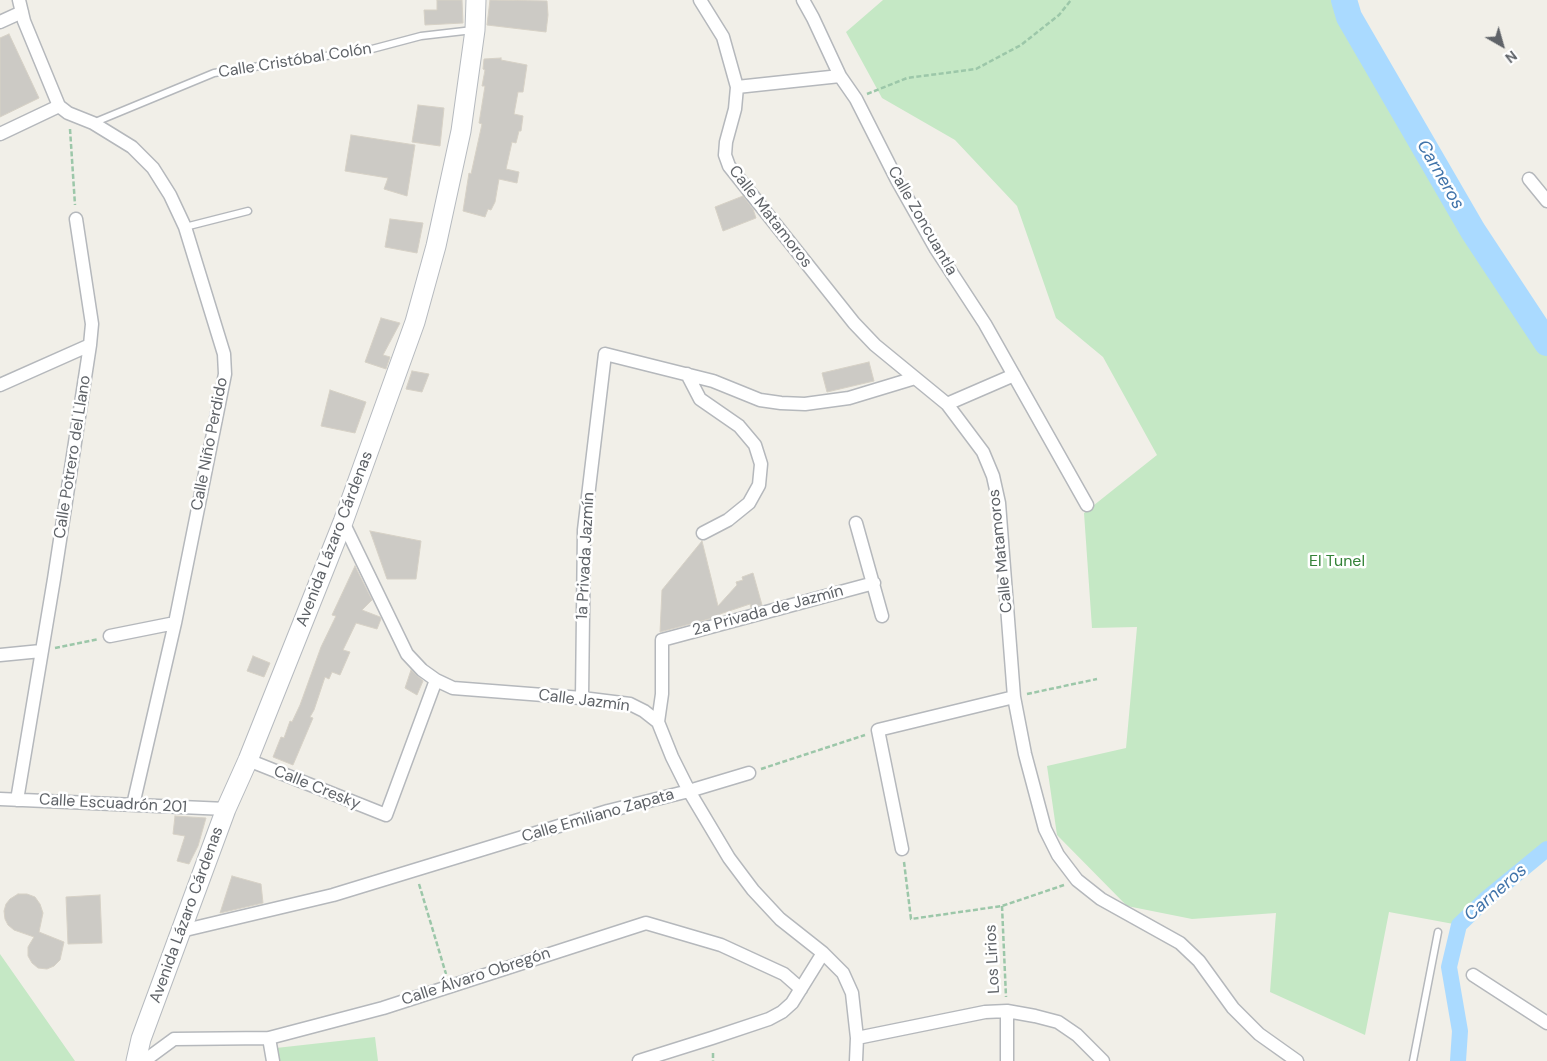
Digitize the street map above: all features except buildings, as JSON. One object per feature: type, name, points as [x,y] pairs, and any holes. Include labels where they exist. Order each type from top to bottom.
[{"type":"main road","name":"Avenida Lázaro Cárdenas","points":[[136,1061],[141,1039],[226,810],[248,760],[343,522],[418,313],[436,246],[462,131],[475,30],[476,0]]},
{"type":"street","name":"Calle Matamoros","points":[[700,0],[723,37],[737,87],[735,109],[726,142],[725,155],[729,166],[854,323],[875,345],[947,404],[983,452],[993,476],[998,503],[1014,696],[1025,754],[1045,829],[1058,855],[1077,880],[1101,898],[1180,943],[1199,962],[1239,1015],[1259,1034],[1297,1061]]},
{"type":"street","name":"Calle Zoncuantla","points":[[803,0],[840,76],[856,98],[897,180],[936,249],[985,324],[1087,505]]},
{"type":"street","points":[[0,22],[20,6],[24,21],[64,110],[0,134]]},
{"type":"street","points":[[737,87],[840,76]]},
{"type":"street","name":"Calle Niño Perdido","points":[[64,110],[93,123],[132,147],[153,168],[170,194],[185,227],[224,354],[225,374],[175,623],[133,805]]},
{"type":"street","points":[[1529,179],[1547,201]]},
{"type":"street","name":"Calle Potrero del Llano","points":[[17,800],[54,579],[90,345],[92,324],[76,219]]},
{"type":"street","points":[[0,385],[90,345]]},
{"type":"street","name":"1a Privada Jazmín","points":[[582,698],[584,530],[605,354],[687,374]]},
{"type":"street","points":[[687,374],[713,381],[760,400],[805,404],[849,398],[914,378]]},
{"type":"street","points":[[687,374],[700,400],[739,426],[755,445],[761,464],[759,485],[749,503],[728,520],[703,532]]},
{"type":"street","points":[[947,404],[1014,374]]},
{"type":"street","name":"Calle Jazmín","points":[[343,522],[407,654],[422,670],[436,680],[453,688],[582,698],[630,704],[644,711],[658,722]]},
{"type":"street","points":[[856,522],[882,616]]},
{"type":"street","name":"2a Privada de Jazmín","points":[[658,722],[662,694],[662,640],[874,583]]},
{"type":"street","points":[[110,636],[175,623]]},
{"type":"street","points":[[0,655],[42,651]]},
{"type":"street","name":"Calle Cresky","points":[[248,760],[386,815],[436,680]]},
{"type":"street","points":[[902,849],[878,730],[1014,696]]},
{"type":"street","points":[[658,722],[672,757],[689,791],[729,858],[753,890],[780,919],[823,953],[843,974],[852,993],[857,1038],[854,1059]]},
{"type":"street","name":"Calle Emiliano Zapata","points":[[181,931],[333,895],[608,811],[689,791],[749,773]]},
{"type":"street","name":"Calle Escuadrón 201","points":[[0,799],[226,810]]},
{"type":"street","name":"Calle Álvaro Obregón","points":[[144,1061],[174,1038],[269,1038],[383,1008],[449,985],[646,923],[721,946],[784,974],[801,989]]},
{"type":"street","points":[[638,1061],[769,1019],[782,1012],[792,1003],[823,953]]},
{"type":"street","points":[[1474,974],[1547,1023]]},
{"type":"street","points":[[857,1038],[986,1012],[1007,1011],[1058,1022],[1077,1035],[1103,1061]]},
{"type":"street","points":[[1007,1011],[1007,1061]]},
{"type":"street","points":[[269,1038],[273,1061]]},
{"type":"lane","name":"Calle Cristóbal Colón","points":[[93,123],[214,74],[372,49],[421,36],[475,30]]},
{"type":"lane","points":[[185,227],[248,212]]},
{"type":"lane","points":[[1413,1061],[1438,932]]},
{"type":"path","points":[[856,98],[907,78],[976,69],[1021,45],[1059,15],[1071,0]]},
{"type":"path","points":[[64,110],[76,219]]},
{"type":"path","points":[[42,651],[110,636]]},
{"type":"path","points":[[1014,696],[1097,679]]},
{"type":"path","points":[[749,773],[878,730]]},
{"type":"path","name":"Los Lirios","points":[[902,849],[911,919],[1002,906],[1077,880]]},
{"type":"path","points":[[414,870],[449,985]]},
{"type":"path","name":"Los Lirios","points":[[1002,906],[1007,1011]]},
{"type":"green space","name":"El Tunel","points":[[883,0],[1334,0],[1340,17],[1547,339],[1547,841],[1459,925],[1389,912],[1365,1035],[1270,992],[1276,913],[1192,919],[1127,906],[1057,835],[1047,766],[1126,748],[1137,627],[1092,628],[1084,513],[1157,455],[1103,357],[1056,318],[1017,206],[955,140],[882,98],[846,32]]},
{"type":"green space","points":[[0,954],[75,1061],[0,1061]]},
{"type":"green space","points":[[375,1037],[378,1061],[277,1061],[276,1048]]},
{"type":"waterway","name":"Carneros","points":[[1344,0],[1349,17],[1473,231],[1547,343]]},
{"type":"waterway","name":"Carneros","points":[[1458,1061],[1460,1031],[1449,967],[1459,925],[1486,899],[1547,849]]}]
